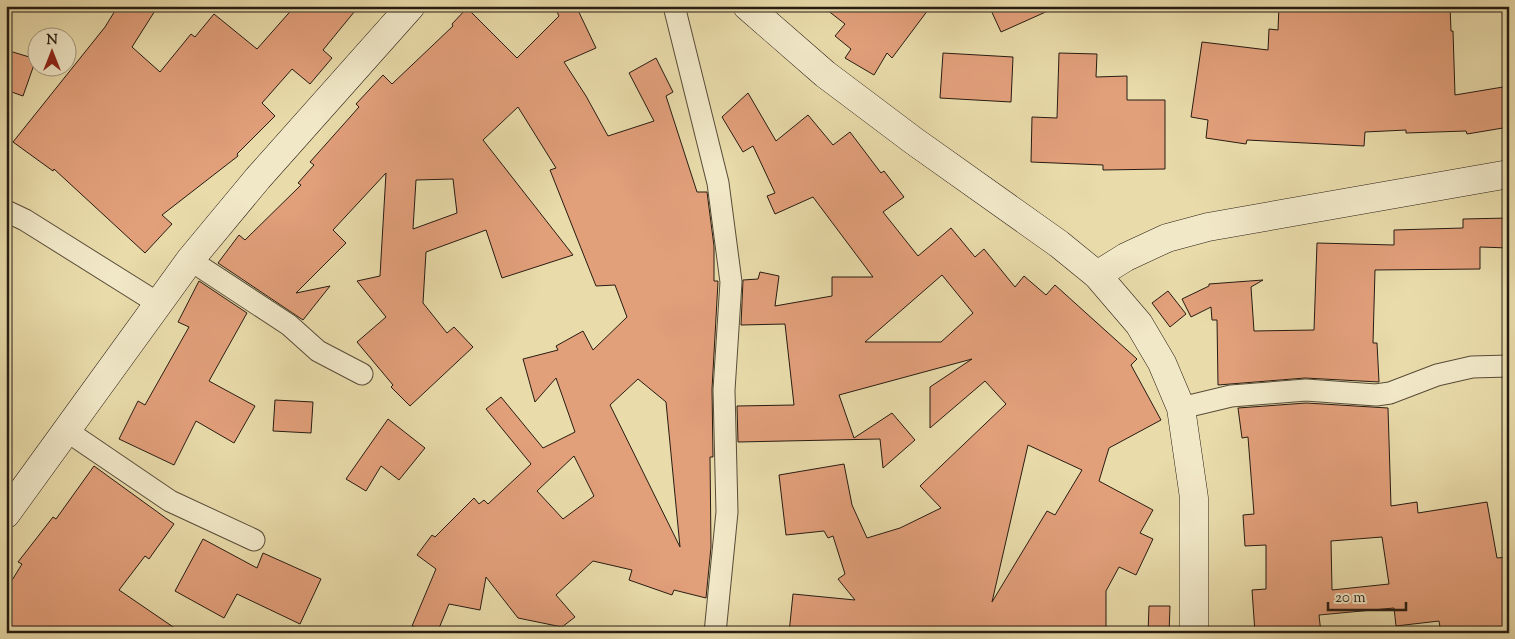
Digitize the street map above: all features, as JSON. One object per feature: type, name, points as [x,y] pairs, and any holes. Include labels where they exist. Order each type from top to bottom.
[{"type":"street","points":[[6,514],[190,260],[258,178],[411,6]]},
{"type":"street","points":[[674,6],[718,183],[731,282],[724,390],[727,512],[715,633]]},
{"type":"street","points":[[747,6],[825,74],[914,141],[1059,244],[1097,275],[1139,324],[1162,363],[1181,408],[1194,498],[1194,633]]},
{"type":"street","points":[[1097,275],[1126,257],[1167,238],[1208,227],[1509,174]]},
{"type":"street","points":[[6,211],[25,220],[159,304]]},
{"type":"street","points":[[190,260],[289,325],[318,351],[362,374]]},
{"type":"street","points":[[1181,408],[1231,396],[1306,390],[1376,395],[1390,393],[1436,375],[1472,367],[1509,366]]},
{"type":"street","points":[[67,431],[170,501],[254,540]]},
{"type":"building","points":[[118,6],[158,6],[132,47],[160,72],[191,34],[195,37],[214,14],[257,49],[295,6],[359,6],[323,50],[332,58],[310,84],[292,69],[262,103],[275,116],[237,154],[238,156],[162,215],[172,224],[145,253],[54,169],[53,171],[13,142],[64,78],[78,78],[78,61],[105,27]]},
{"type":"building","points":[[554,6],[576,6],[596,48],[564,62],[586,96],[608,136],[654,121],[629,73],[656,58],[673,92],[666,96],[697,192],[707,192],[714,246],[714,281],[718,282],[712,389],[713,457],[710,457],[711,547],[706,598],[674,590],[672,595],[629,580],[632,570],[593,561],[556,595],[575,617],[562,627],[518,618],[486,577],[480,610],[449,604],[437,633],[429,633],[412,626],[436,569],[417,555],[432,535],[435,537],[474,498],[479,504],[484,500],[488,504],[531,464],[486,409],[501,397],[543,448],[575,432],[556,378],[535,402],[523,359],[558,350],[556,346],[583,331],[593,350],[627,317],[615,285],[596,286],[550,170],[556,168],[518,107],[483,140],[573,255],[502,278],[486,230],[426,252],[423,303],[447,333],[454,327],[473,347],[410,406],[391,387],[393,385],[357,342],[386,317],[357,281],[380,276],[386,173],[333,230],[346,243],[296,293],[330,286],[303,320],[218,263],[239,235],[245,240],[301,185],[298,183],[314,165],[310,162],[359,107],[356,104],[383,75],[392,84],[453,26],[452,24],[467,8],[517,58],[559,16]],"holes":[[[453,179],[457,213],[413,229],[416,180]],[[638,379],[666,402],[680,547],[610,405]],[[574,456],[594,496],[563,519],[537,491]]]},
{"type":"building","points":[[822,6],[931,6],[892,58],[887,53],[874,75],[845,58],[851,49],[835,36],[845,24]]},
{"type":"building","points":[[989,6],[1059,6],[1001,32]]},
{"type":"building","points":[[1279,6],[1450,6],[1451,31],[1453,31],[1455,95],[1509,86],[1509,127],[1467,134],[1466,131],[1406,133],[1406,130],[1365,132],[1364,146],[1247,140],[1246,144],[1206,138],[1208,120],[1191,117],[1202,42],[1268,50],[1269,29],[1278,30]]},
{"type":"building","points":[[6,50],[28,57],[29,78],[23,96],[6,90]]},
{"type":"building","points":[[943,53],[1013,57],[1011,102],[940,98]]},
{"type":"building","points":[[1059,53],[1097,54],[1096,77],[1127,76],[1127,100],[1165,100],[1165,169],[1103,170],[1103,165],[1031,162],[1032,117],[1057,118]]},
{"type":"building","points":[[748,93],[776,141],[808,115],[833,145],[850,132],[881,173],[884,171],[904,197],[883,212],[918,256],[951,228],[975,257],[984,249],[1015,287],[1024,276],[1046,295],[1055,285],[1137,359],[1131,365],[1161,420],[1109,448],[1099,481],[1153,510],[1140,533],[1153,539],[1136,575],[1119,567],[1106,591],[1106,633],[789,633],[793,594],[855,600],[838,579],[845,574],[833,536],[828,538],[824,531],[786,535],[779,475],[844,464],[852,505],[867,538],[900,528],[941,508],[920,486],[1006,404],[985,381],[930,428],[930,387],[972,359],[839,395],[854,438],[892,413],[915,440],[883,468],[880,439],[738,442],[737,406],[794,405],[785,324],[741,325],[743,280],[758,279],[760,272],[779,276],[775,306],[832,296],[832,277],[873,277],[813,197],[775,214],[767,196],[775,193],[753,146],[743,152],[722,117]],"holes":[[[942,275],[973,313],[941,342],[865,342]],[[1028,445],[1082,470],[1055,515],[1047,511],[992,602]]]},
{"type":"building","points":[[1509,218],[1509,248],[1480,247],[1480,269],[1375,270],[1373,343],[1377,343],[1379,382],[1305,378],[1218,385],[1217,320],[1212,320],[1211,307],[1191,317],[1182,299],[1209,286],[1209,284],[1263,280],[1251,287],[1254,331],[1314,330],[1317,243],[1394,245],[1394,230],[1463,228],[1463,219]]},
{"type":"building","points":[[199,281],[247,313],[209,381],[255,406],[234,443],[196,421],[174,465],[119,439],[138,401],[145,405],[189,327],[178,322]]},
{"type":"building","points":[[1168,291],[1186,314],[1170,327],[1152,303]]},
{"type":"building","points":[[275,400],[313,402],[311,433],[273,431]]},
{"type":"building","points":[[1306,403],[1388,408],[1391,506],[1417,502],[1418,513],[1487,502],[1497,558],[1509,557],[1509,629],[1492,633],[1441,633],[1439,621],[1396,626],[1394,608],[1319,615],[1321,633],[1255,633],[1252,590],[1266,589],[1266,545],[1245,546],[1243,515],[1254,514],[1248,437],[1242,438],[1238,408]],"holes":[[[1382,537],[1389,584],[1332,590],[1331,541]]]},
{"type":"building","points":[[388,419],[425,448],[399,480],[381,466],[366,491],[346,479]]},
{"type":"building","points":[[94,466],[174,524],[149,559],[145,556],[119,590],[182,633],[6,633],[6,590],[22,564],[18,562],[53,517],[56,519]]},
{"type":"building","points":[[203,539],[257,568],[263,553],[321,579],[300,624],[237,594],[224,618],[175,591]]},
{"type":"building","points":[[1149,606],[1170,606],[1169,633],[1148,633]]}]
